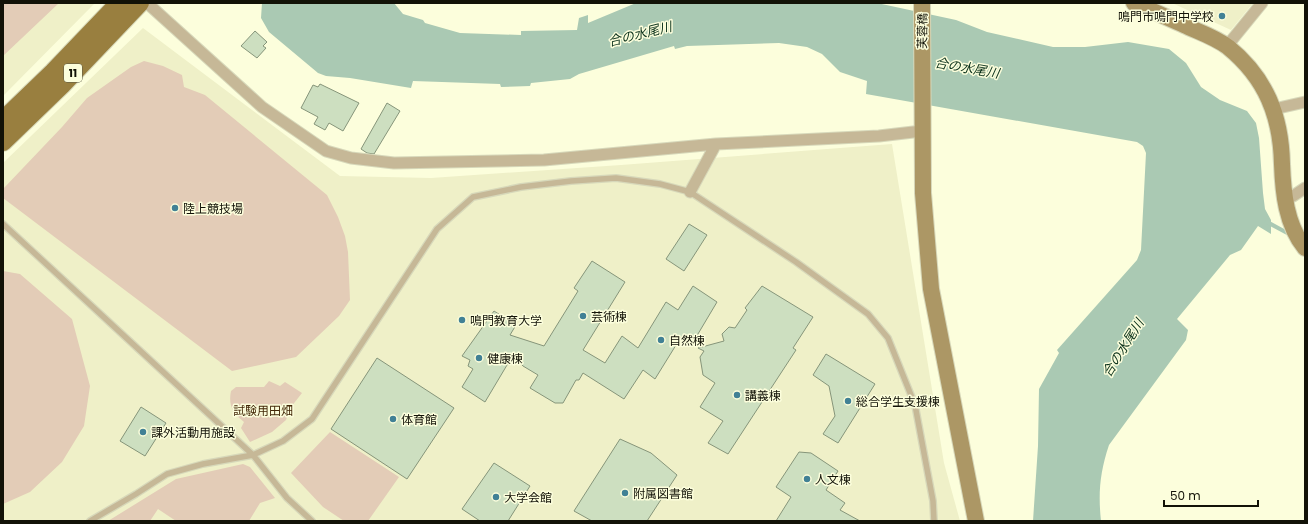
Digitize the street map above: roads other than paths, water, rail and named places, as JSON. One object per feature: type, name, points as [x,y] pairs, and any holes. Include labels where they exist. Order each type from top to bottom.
[{"type":"main road","name":"11","points":[[3,120],[53,72],[119,3]]},
{"type":"main road","name":"11","points":[[3,142],[62,84],[140,3]]},
{"type":"street","points":[[147,3],[262,107],[326,151],[351,158],[394,163],[544,160],[716,144],[879,136],[922,131]]},
{"type":"street","points":[[1134,3],[1207,35],[1227,46],[1250,67],[1264,87],[1274,109],[1282,150],[1284,199],[1291,222],[1305,248]]},
{"type":"street","points":[[1227,46],[1262,3]]},
{"type":"street","name":"芙蓉橋","points":[[922,4],[921,106],[923,193],[932,289],[976,521]]},
{"type":"street","points":[[1274,109],[1305,102]]},
{"type":"street","points":[[690,192],[716,144]]},
{"type":"street","points":[[1284,199],[1293,196],[1305,188]]},
{"type":"lane","points":[[90,521],[167,474],[203,464],[253,455],[283,441],[312,419],[437,230],[473,197],[521,187],[570,181],[616,178],[660,184],[690,192],[796,262],[868,314],[888,338],[915,405],[934,501],[934,521]]},
{"type":"lane","points":[[3,224],[253,455],[287,498],[312,521]]},
{"type":"water","name":"合の水尾川","points":[[262,3],[394,3],[403,14],[423,20],[425,23],[460,33],[521,35],[521,31],[577,30],[579,18],[588,15],[588,23],[636,3],[877,3],[956,20],[987,32],[1053,47],[1085,47],[1128,42],[1169,49],[1186,63],[1201,87],[1220,100],[1247,111],[1256,123],[1259,138],[1265,209],[1271,220],[1271,234],[1258,226],[1241,250],[1230,255],[1177,319],[1188,330],[1186,340],[1109,445],[1100,483],[1101,521],[1033,521],[1038,446],[1039,389],[1059,353],[1057,350],[1137,260],[1141,250],[1146,153],[1143,146],[1137,142],[866,94],[867,81],[840,72],[822,54],[807,47],[779,43],[687,46],[675,49],[674,46],[579,74],[570,79],[531,83],[530,86],[501,87],[500,84],[413,81],[411,88],[350,78],[326,76],[318,73],[269,32],[261,18]]},
{"type":"waterway","points":[[1267,222],[1291,235]]},
{"type":"place","name":"鳴門市鳴門中学校","points":[[1222,16]]},
{"type":"place","name":"陸上競技場","points":[[175,208]]},
{"type":"place","name":"芸術棟","points":[[583,316]]},
{"type":"place","name":"鳴門教育大学","points":[[462,320]]},
{"type":"place","name":"自然棟","points":[[661,340]]},
{"type":"place","name":"健康棟","points":[[479,358]]},
{"type":"place","name":"講義棟","points":[[737,395]]},
{"type":"place","name":"総合学生支援棟","points":[[848,401]]},
{"type":"place","name":"体育館","points":[[393,419]]},
{"type":"place","name":"課外活動用施設","points":[[143,432]]},
{"type":"place","name":"人文棟","points":[[807,479]]},
{"type":"place","name":"附属図書館","points":[[625,493]]},
{"type":"place","name":"大学会館","points":[[496,497]]},
{"type":"park label","name":"試験用田畑","points":[[263,410]]}]
